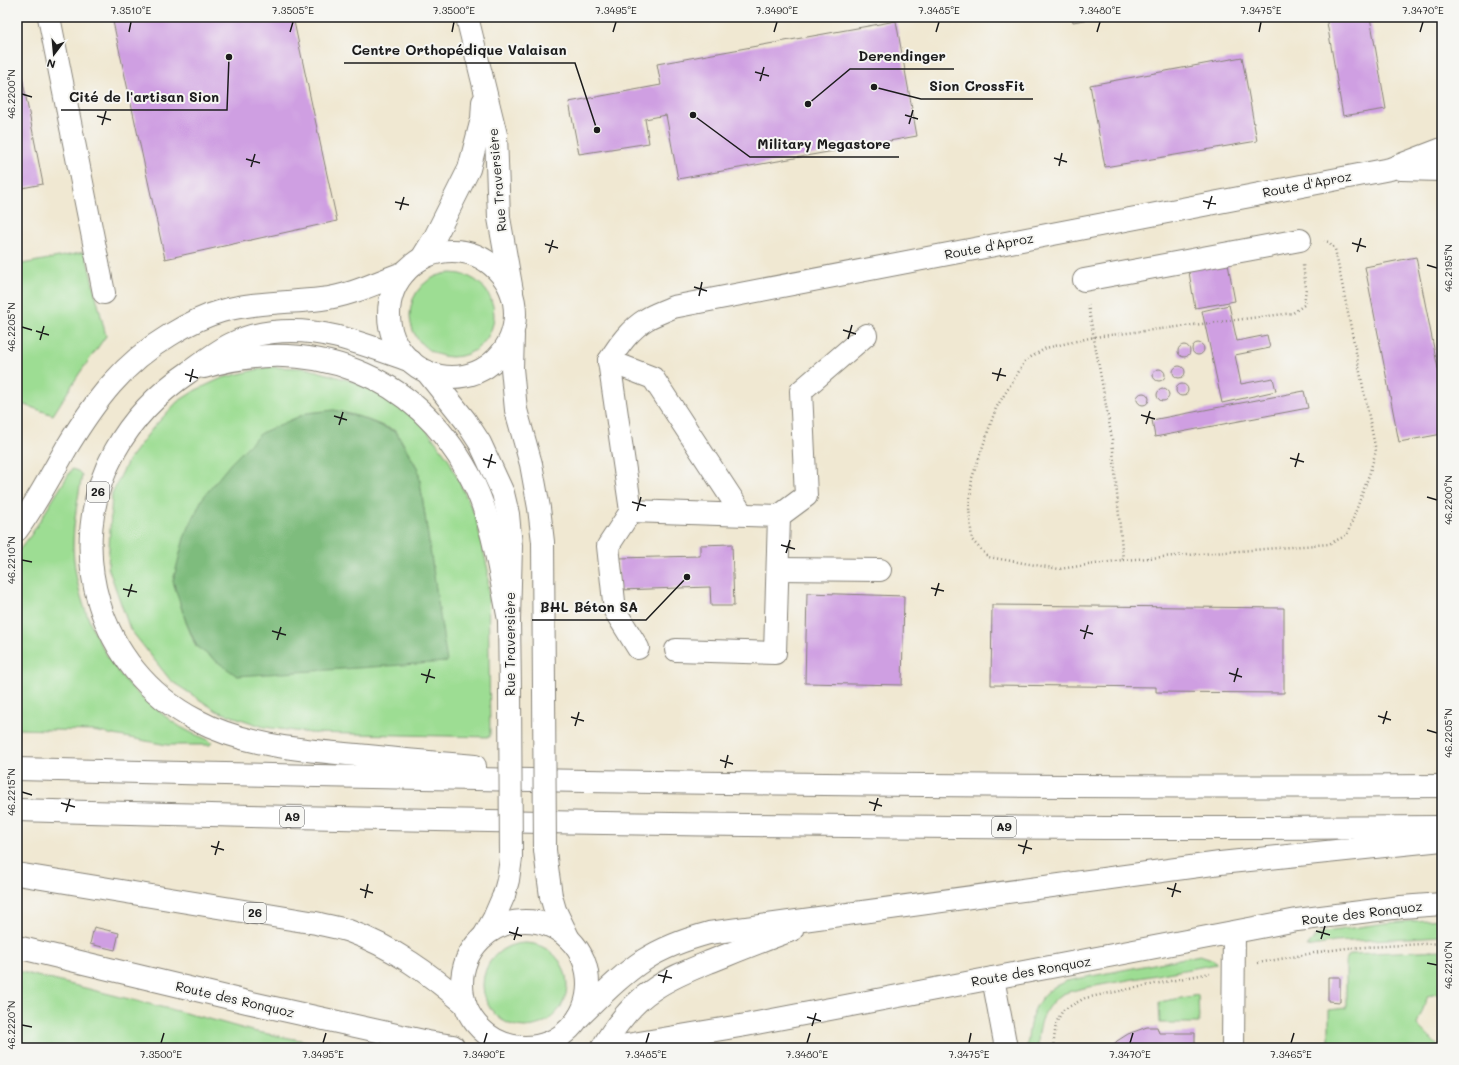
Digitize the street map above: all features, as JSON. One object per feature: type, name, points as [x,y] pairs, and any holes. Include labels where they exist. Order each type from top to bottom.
[{"type":"main road","points":[[49,17],[104,293]]},
{"type":"main road","name":"Rue Traversière","points":[[467,17],[496,135],[499,218],[512,291]]},
{"type":"main road","name":"Rue Traversière","points":[[422,258],[435,236],[469,169],[482,119],[483,101],[480,69]]},
{"type":"main road","name":"Route d'Aproz","points":[[609,362],[635,327],[648,318],[673,307],[1390,169],[1442,149]]},
{"type":"main road","name":"Route d'Aproz","points":[[1390,169],[1442,170]]},
{"type":"main road","points":[[1084,280],[1300,240]]},
{"type":"main road","points":[[456,251],[474,254],[490,263],[503,276],[512,291],[516,318],[513,332],[508,344],[490,365],[466,376],[438,376],[418,366],[400,349],[392,334],[389,318],[390,301],[395,286],[404,272],[422,258],[438,252],[456,251]]},
{"type":"main road","points":[[17,530],[82,423],[103,393],[125,369],[151,346],[192,323],[222,311],[259,304],[336,296],[363,288],[404,272]]},
{"type":"main road","name":"26","points":[[418,366],[380,350],[331,335],[301,331],[274,332],[250,336],[230,344],[189,372],[158,396],[143,410],[114,453],[97,495],[92,528],[91,557],[100,610],[115,642],[128,663],[143,680],[169,703],[198,722],[231,735],[280,746],[320,752],[676,783]]},
{"type":"main road","points":[[513,332],[513,374],[516,410],[531,464],[539,508],[543,542],[546,867],[551,896],[568,937]]},
{"type":"main road","points":[[631,511],[779,516],[806,496],[801,391],[866,335]]},
{"type":"main road","points":[[189,372],[222,362],[245,358],[305,357],[331,362],[361,372],[376,379],[403,397],[443,436],[469,475],[486,516],[509,620]]},
{"type":"main road","points":[[638,648],[615,611],[608,546],[631,511],[609,362],[653,378],[742,514]]},
{"type":"main road","name":"Rue Traversière","points":[[418,366],[465,420],[480,443],[503,493],[508,514],[511,546],[509,620],[511,858],[504,895],[484,936],[476,945],[466,961],[461,991],[471,1016],[486,1039],[530,1047],[549,1042],[569,1032],[585,1004],[588,990],[588,975],[584,961],[577,948],[568,937],[556,929],[542,923],[527,920],[510,922],[496,928],[484,936]]},
{"type":"main road","points":[[676,650],[775,653],[779,516]]},
{"type":"main road","points":[[778,569],[880,570]]},
{"type":"main road","points":[[17,769],[676,783],[1011,786],[1442,786]]},
{"type":"main road","name":"A9","points":[[17,810],[567,824],[1188,828],[1442,827]]},
{"type":"main road","points":[[569,1032],[615,983],[644,960],[658,951],[689,938],[709,932],[1213,864],[1442,840]]},
{"type":"main road","name":"26","points":[[21,875],[316,923],[347,930],[374,941],[398,954],[423,970],[465,1004]]},
{"type":"main road","name":"Route des Ronquoz","points":[[611,1047],[746,1025],[1234,932],[1333,915],[1442,904]]},
{"type":"main road","points":[[611,1047],[612,1032],[629,1011],[654,989],[668,980],[746,947],[806,925],[841,915]]},
{"type":"main road","points":[[1233,1048],[1234,932]]},
{"type":"main road","name":"Route des Ronquoz","points":[[17,947],[247,1002],[428,1042],[453,1046]]},
{"type":"main road","points":[[993,978],[1006,1048]]},
{"type":"path","points":[[1318,239],[1329,242],[1335,249],[1376,451],[1369,475],[1346,535],[1329,544],[1123,560],[1059,569],[988,557],[972,540],[969,508],[972,478],[996,408],[1026,360],[1046,348],[1094,337],[1293,313],[1304,305],[1306,288],[1300,240],[1318,239]]},
{"type":"path","points":[[1094,337],[1112,438],[1123,560]]},
{"type":"path","points":[[1053,1048],[1056,1023],[1063,1010],[1085,998],[1325,951],[1442,943]]},
{"type":"green space","points":[[85,252],[106,336],[79,374],[53,415],[25,405],[17,406],[17,265]]},
{"type":"green space","points":[[444,273],[460,273],[476,280],[487,291],[494,307],[494,323],[491,331],[482,345],[476,350],[460,357],[444,357],[428,350],[417,339],[410,323],[410,307],[417,291],[428,280]]},
{"type":"green space","points":[[268,367],[306,368],[355,382],[394,401],[422,424],[448,458],[475,515],[488,570],[490,737],[311,733],[264,727],[217,711],[171,681],[130,629],[108,567],[112,493],[129,459],[152,429],[177,402],[196,390],[222,378]],"holes":[[[334,410],[360,417],[396,431],[418,469],[446,662],[196,647],[186,622],[173,581]]]},
{"type":"green space","points":[[334,410],[360,417],[396,432],[418,469],[447,662],[237,676],[197,647],[186,622],[173,581],[184,538],[202,499],[231,463],[261,433],[307,413]]},
{"type":"green space","points":[[72,469],[78,471],[82,475],[76,511],[73,547],[78,587],[91,626],[100,644],[123,677],[138,694],[163,715],[185,730],[210,741],[212,743],[210,745],[167,745],[93,731],[17,729],[17,553],[31,535]]},
{"type":"green space","points":[[1442,919],[1442,936],[1335,942],[1307,947],[1317,935],[1325,932],[1386,923]]},
{"type":"green space","points":[[525,943],[533,944],[548,950],[560,962],[566,977],[566,993],[560,1008],[548,1020],[533,1026],[525,1027],[517,1026],[502,1020],[490,1008],[484,993],[483,985],[484,977],[490,962],[502,950],[517,944]]},
{"type":"green space","points":[[1442,950],[1442,993],[1428,996],[1417,1025],[1440,1048],[1329,1048],[1329,1010],[1346,1008],[1346,958],[1351,954]]},
{"type":"green space","points":[[1200,955],[1212,959],[1217,964],[1084,988],[1063,994],[1046,1010],[1039,1032],[1038,1048],[1027,1048],[1030,1024],[1035,1009],[1044,996],[1056,986],[1066,981]]},
{"type":"green space","points":[[17,971],[252,1031],[343,1048],[17,1048]]},
{"type":"green space","points":[[1198,995],[1199,1023],[1160,1023],[1159,1002]]},
{"type":"building","points":[[112,17],[293,17],[337,221],[165,259]]},
{"type":"building","points":[[1072,17],[1096,17],[1096,18],[1073,22]]},
{"type":"building","points":[[1326,17],[1370,17],[1386,109],[1343,116]]},
{"type":"building","points":[[896,21],[917,136],[678,179],[666,115],[645,119],[649,143],[579,154],[569,102],[661,85],[657,64]]},
{"type":"building","points":[[1242,57],[1257,141],[1105,167],[1090,85]]},
{"type":"building","points":[[20,67],[43,184],[17,189],[17,68]]},
{"type":"building","points":[[1416,257],[1442,389],[1442,434],[1399,442],[1365,267]]},
{"type":"building","points":[[1227,259],[1235,301],[1195,308],[1188,266]]},
{"type":"building","points":[[1229,305],[1237,341],[1267,335],[1270,348],[1235,355],[1241,384],[1273,378],[1276,391],[1222,403],[1202,311]]},
{"type":"building","points":[[1198,343],[1202,345],[1204,349],[1202,353],[1198,355],[1194,353],[1192,349],[1194,345]]},
{"type":"building","points":[[1184,345],[1188,347],[1190,351],[1188,355],[1184,357],[1180,355],[1178,351],[1180,347]]},
{"type":"building","points":[[1179,366],[1183,368],[1185,372],[1183,376],[1179,378],[1175,376],[1173,372],[1175,368]]},
{"type":"building","points":[[1159,369],[1163,371],[1165,375],[1163,379],[1159,381],[1155,379],[1153,375],[1155,371]]},
{"type":"building","points":[[1182,384],[1186,386],[1188,390],[1186,394],[1182,396],[1178,394],[1176,390],[1178,386]]},
{"type":"building","points":[[1163,389],[1167,391],[1169,395],[1167,399],[1163,401],[1159,399],[1157,395],[1159,391]]},
{"type":"building","points":[[1304,391],[1308,408],[1155,437],[1152,420]]},
{"type":"building","points":[[1143,393],[1147,395],[1149,399],[1147,403],[1143,405],[1139,403],[1137,399],[1139,395]]},
{"type":"building","points":[[732,544],[734,606],[711,606],[710,587],[619,590],[618,558],[700,556],[700,545]]},
{"type":"building","points":[[807,593],[904,596],[902,685],[805,683]]},
{"type":"building","points":[[992,605],[1284,608],[1284,693],[1156,692],[1156,687],[991,685]]},
{"type":"building","points":[[94,927],[119,933],[115,950],[90,944]]},
{"type":"building","points":[[1328,977],[1340,977],[1340,1002],[1328,1001]]},
{"type":"building","points":[[1147,1027],[1157,1027],[1159,1033],[1195,1033],[1195,1048],[1110,1048],[1117,1041],[1128,1034]]},
{"type":"place","name":"Cité de l'artisan Sion","points":[[229,57]]},
{"type":"place","name":"Sion CrossFit","points":[[874,87]]},
{"type":"place","name":"Derendinger","points":[[808,104]]},
{"type":"place","name":"Military Megastore","points":[[693,115]]},
{"type":"place","name":"Centre Orthopédique Valaisan","points":[[597,130]]},
{"type":"place","name":"BHL Béton SA","points":[[687,577]]}]
